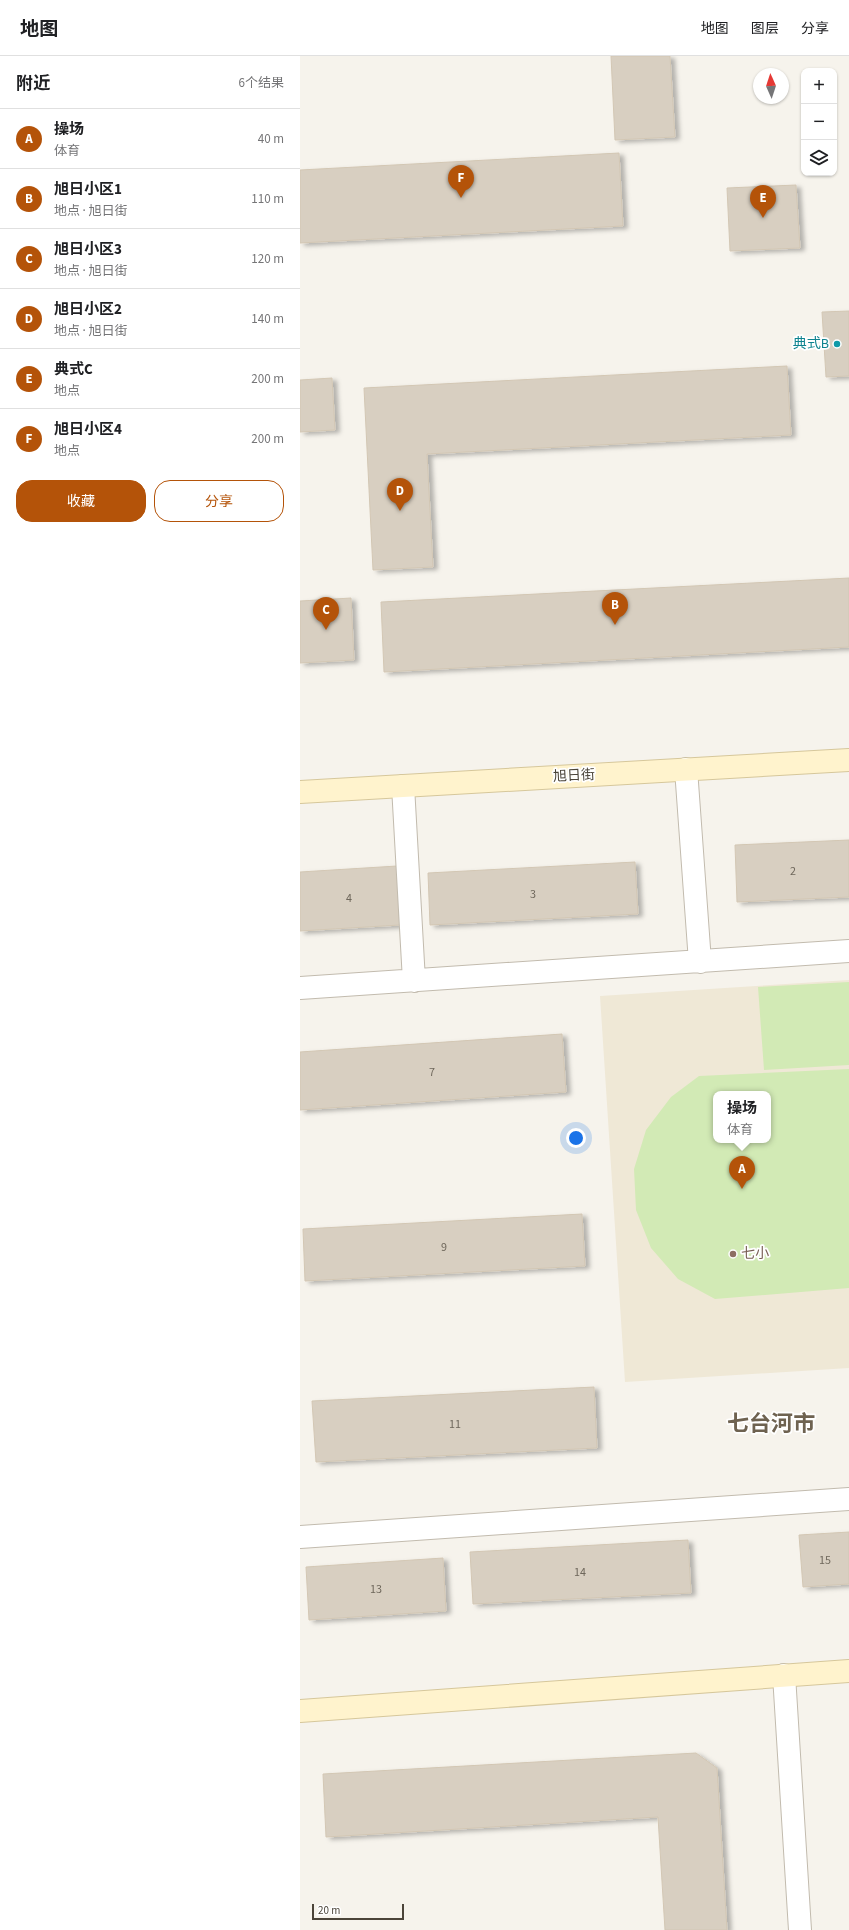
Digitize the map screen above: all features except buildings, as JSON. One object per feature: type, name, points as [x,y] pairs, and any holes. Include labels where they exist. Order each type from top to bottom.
[{"type":"main road","name":"旭日街","points":[[300,792],[849,760]]},
{"type":"main road","points":[[300,1711],[849,1671]]},
{"type":"street","points":[[686,769],[700,962]]},
{"type":"street","points":[[403,786],[414,981]]},
{"type":"street","points":[[300,988],[849,952]]},
{"type":"street","points":[[300,1537],[849,1499]]},
{"type":"street","points":[[784,1676],[800,1930]]},
{"type":"shaded area","name":"七小","points":[[849,980],[849,1368],[625,1382],[600,996]]},
{"type":"green space","points":[[849,982],[849,1065],[764,1070],[758,987]]},
{"type":"green space","points":[[849,1069],[849,1288],[715,1299],[678,1279],[651,1248],[636,1210],[634,1169],[646,1130],[671,1097],[699,1076]]},
{"type":"place","name":"旭日小区4","points":[[461,198]]},
{"type":"place","name":"典式C","points":[[763,218]]},
{"type":"place","name":"典式B","points":[[837,344]]},
{"type":"place","name":"旭日小区2","points":[[400,511]]},
{"type":"place","name":"旭日小区1","points":[[615,625]]},
{"type":"place","name":"旭日小区3","points":[[326,630]]},
{"type":"place","name":"操场","points":[[742,1189]]},
{"type":"place","name":"七小","points":[[733,1254]]},
{"type":"district","name":"七台河市","points":[[771,1424]]}]
